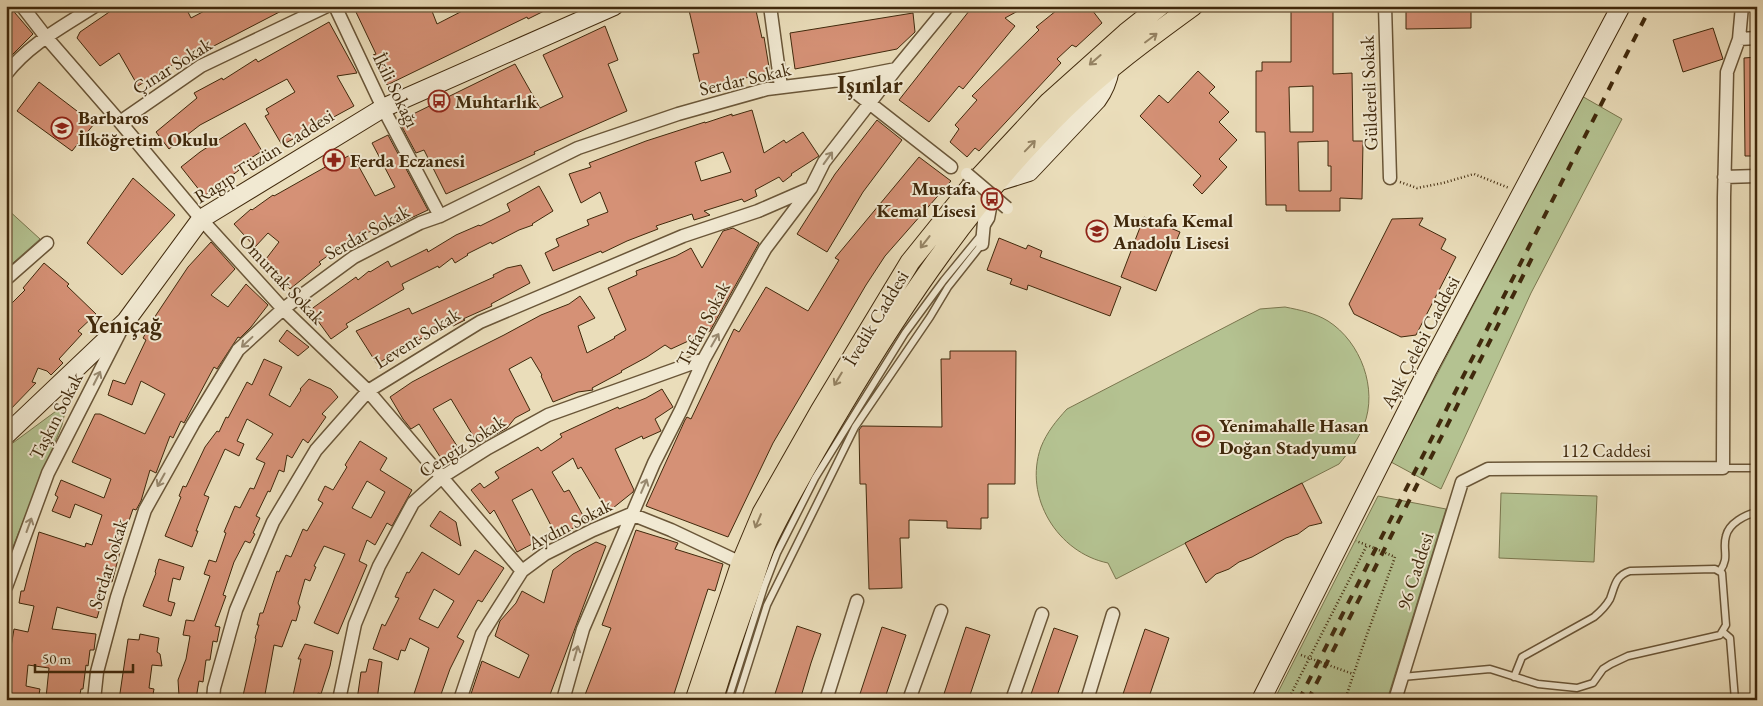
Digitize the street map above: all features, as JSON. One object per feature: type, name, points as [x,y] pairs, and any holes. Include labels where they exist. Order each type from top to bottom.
[{"type":"main road","name":"İvedik Caddesi","points":[[696,700],[741,563],[762,513],[788,465],[910,262],[972,185],[1043,108],[1119,39],[1160,6]]},
{"type":"main road","name":"İvedik Caddesi","points":[[713,700],[734,633],[769,538],[807,465],[908,299],[972,212],[997,182],[1066,109],[1110,69],[1193,6]]},
{"type":"street","name":"Omurtak Sokak","points":[[22,6],[46,37],[202,219],[282,309],[368,391],[522,571]]},
{"type":"street","points":[[6,74],[11,67],[46,37],[95,6]]},
{"type":"street","name":"Çınar Sokak","points":[[120,122],[201,66],[327,6]]},
{"type":"street","name":"İkili Sokağı","points":[[335,6],[383,108],[440,216]]},
{"type":"street","name":"Ragıp Tüzün Caddesi","points":[[6,435],[126,321],[202,219],[383,108],[614,6]]},
{"type":"street","points":[[770,6],[781,87]]},
{"type":"street","name":"Tufan Sokak","points":[[563,700],[583,629],[631,514],[704,359],[765,249],[811,188],[824,162],[896,69],[948,6]]},
{"type":"street","name":"Güldereli Sokak","points":[[1385,6],[1390,178]]},
{"type":"street","name":"Aşık Çelebi Caddesi","points":[[1261,700],[1428,369],[1621,6]]},
{"type":"street","points":[[1723,468],[1724,177],[1727,72],[1740,39],[1742,6]]},
{"type":"street","points":[[1740,39],[1757,38]]},
{"type":"street","name":"Serdar Sokak","points":[[94,700],[97,672],[116,597],[145,510],[193,424],[238,350],[282,309],[354,257],[420,223],[440,216],[578,148],[678,114],[767,89],[840,80],[896,69]]},
{"type":"street","points":[[840,80],[951,167]]},
{"type":"street","points":[[967,174],[1007,208]]},
{"type":"street","points":[[1724,177],[1757,176]]},
{"type":"street","name":"Levent Sokak","points":[[213,700],[236,610],[273,522],[316,450],[368,391],[480,322],[683,236],[758,211],[811,188]]},
{"type":"street","points":[[722,700],[736,647],[780,534],[825,448],[911,311],[985,211],[983,237]]},
{"type":"street","points":[[6,279],[47,243]]},
{"type":"street","name":"Taşkın Sokak","points":[[6,587],[48,473],[126,321]]},
{"type":"street","name":"Cengiz Sokak","points":[[339,700],[355,624],[379,566],[413,503],[442,477],[488,448],[548,415],[704,359]]},
{"type":"street","name":"112 Caddesi","points":[[1488,469],[1723,468]]},
{"type":"street","name":"96 Caddesi","points":[[1395,700],[1462,482],[1488,469]]},
{"type":"street","name":"Aydın Sokak","points":[[460,700],[482,634],[522,571],[544,554],[593,530],[631,514],[671,530],[741,563]]},
{"type":"street","points":[[826,700],[857,601]]},
{"type":"street","points":[[909,700],[941,611]]},
{"type":"street","points":[[1012,700],[1042,614]]},
{"type":"street","points":[[1087,700],[1113,614]]},
{"type":"lane","points":[[737,700],[767,605],[855,427],[983,237],[991,219],[997,182]]},
{"type":"lane","points":[[728,700],[770,570],[814,478],[905,333],[944,280],[983,237]]},
{"type":"lane","points":[[1723,468],[1757,468]]},
{"type":"lane","points":[[1720,570],[1726,563],[1725,536],[1739,520],[1757,512]]},
{"type":"lane","points":[[1401,677],[1490,669],[1538,684],[1582,688],[1592,683],[1603,669],[1624,657],[1718,636],[1726,625],[1723,576],[1720,570]]},
{"type":"lane","points":[[1514,677],[1522,657],[1594,617],[1601,611],[1610,598],[1616,580],[1625,573],[1630,571],[1720,570]]},
{"type":"lane","points":[[1722,632],[1730,638],[1735,700]]},
{"type":"path","points":[[1390,178],[1417,188],[1474,174],[1513,189]]},
{"type":"path","points":[[1344,536],[1395,557],[1345,700]]},
{"type":"path","points":[[1288,700],[1367,545]]},
{"type":"path","points":[[1287,649],[1353,674]]},
{"type":"green space","points":[[1580,95],[1622,119],[1531,293],[1441,489],[1391,462],[1505,245]]},
{"type":"green space","points":[[6,208],[40,239],[6,269]]},
{"type":"green space","name":"Yenimahalle Hasan Doğan Stadyumu","points":[[1285,307],[1323,318],[1340,330],[1350,341],[1364,367],[1369,397],[1368,411],[1359,436],[1339,464],[1116,579],[1108,563],[1090,557],[1074,548],[1060,535],[1049,520],[1041,503],[1037,485],[1037,466],[1041,447],[1046,436],[1067,409],[1260,309]]},
{"type":"green space","points":[[67,403],[62,425],[6,564],[6,448]]},
{"type":"green space","points":[[1501,493],[1597,496],[1594,562],[1499,558]]},
{"type":"green space","points":[[1378,496],[1446,509],[1387,700],[1274,700]]},
{"type":"building","points":[[6,6],[9,6],[33,34],[6,61]]},
{"type":"building","points":[[118,6],[185,6],[191,18],[214,6],[291,6],[208,49],[206,44],[138,86],[119,53],[100,66],[77,38],[80,32]]},
{"type":"building","points":[[362,6],[430,6],[437,24],[472,6],[554,6],[528,19],[527,17],[387,85],[373,55],[376,54],[355,10]]},
{"type":"building","points":[[688,6],[755,6],[762,38],[764,37],[770,73],[701,87],[693,54],[699,53]]},
{"type":"building","points":[[973,6],[1027,6],[1005,18],[1015,26],[963,89],[959,86],[929,122],[899,100]]},
{"type":"building","points":[[1062,6],[1089,6],[1102,23],[1076,47],[1072,45],[1057,59],[1061,63],[979,151],[975,148],[967,157],[950,142],[959,129],[955,125],[977,100],[972,96],[1039,30],[1036,27]]},
{"type":"building","points":[[1291,6],[1333,6],[1333,74],[1352,73],[1353,141],[1363,141],[1362,199],[1340,198],[1340,211],[1286,211],[1286,205],[1266,205],[1265,132],[1256,132],[1256,71],[1262,71],[1262,62],[1291,62]],"holes":[[[1313,86],[1313,132],[1290,132],[1289,87]],[[1328,141],[1331,191],[1299,191],[1298,142]]]},
{"type":"building","points":[[1406,6],[1471,6],[1471,28],[1406,29]]},
{"type":"building","points":[[913,13],[915,32],[897,49],[795,69],[790,33]]},
{"type":"building","points":[[329,22],[357,73],[337,76],[354,106],[282,145],[265,116],[269,114],[266,109],[295,92],[287,79],[200,125],[169,149],[156,132],[197,98],[194,93],[222,78],[223,80],[256,59],[258,62]]},
{"type":"building","points":[[605,26],[618,60],[608,64],[627,111],[446,194],[424,150],[416,153],[402,127],[408,124],[405,118],[515,64],[540,108],[563,97],[543,55]]},
{"type":"building","points":[[1713,28],[1723,59],[1683,72],[1673,40]]},
{"type":"building","points":[[1757,57],[1757,156],[1745,156],[1744,58]]},
{"type":"building","points":[[1198,71],[1215,87],[1209,93],[1229,112],[1219,122],[1237,140],[1219,159],[1227,167],[1202,194],[1193,185],[1201,176],[1140,116],[1159,95],[1168,103]]},
{"type":"building","name":"Barbaros İlköğretim Okulu","points":[[39,82],[94,124],[72,151],[17,111]]},
{"type":"building","points":[[752,110],[764,153],[784,140],[786,143],[803,132],[819,156],[791,174],[783,182],[779,177],[755,190],[757,196],[744,202],[742,199],[704,211],[710,215],[694,220],[692,214],[656,226],[658,229],[553,271],[545,253],[559,246],[556,239],[589,225],[587,220],[608,212],[600,192],[581,203],[569,174],[591,167],[589,163],[646,141],[732,114],[732,116]],"holes":[[[723,152],[731,172],[701,181],[695,162]]]},
{"type":"building","points":[[877,120],[902,140],[863,192],[827,252],[797,234],[835,174]]},
{"type":"building","points":[[245,123],[262,151],[240,165],[242,168],[204,196],[181,167],[200,152]]},
{"type":"building","points":[[388,135],[428,210],[396,225],[365,233],[364,230],[319,262],[321,264],[290,289],[266,259],[279,242],[268,233],[255,247],[234,224],[251,209],[273,195],[352,154],[375,196],[395,187],[372,143]]},
{"type":"building","points":[[919,157],[951,181],[885,256],[866,285],[773,443],[728,537],[646,506],[685,420],[687,417],[691,419],[734,329],[739,332],[766,287],[808,311],[839,260],[835,258]]},
{"type":"building","points":[[133,178],[175,215],[122,275],[87,243]]},
{"type":"building","points":[[539,186],[553,211],[533,225],[492,244],[491,242],[467,254],[455,263],[452,258],[439,268],[438,266],[402,284],[404,289],[346,324],[348,327],[331,339],[310,310],[356,277],[358,280],[369,271],[388,261],[391,267],[427,249],[428,252],[456,235],[480,226],[510,211],[507,204]]},
{"type":"building","points":[[1144,217],[1180,232],[1156,291],[1121,277]]},
{"type":"building","points":[[1423,218],[1419,225],[1446,239],[1441,249],[1456,257],[1416,335],[1401,337],[1354,314],[1349,304],[1392,219]]},
{"type":"building","points":[[733,228],[759,243],[710,331],[671,349],[665,345],[592,388],[593,390],[578,392],[553,402],[542,375],[531,357],[509,369],[530,410],[515,418],[507,428],[478,444],[451,399],[433,409],[461,452],[444,463],[419,424],[411,429],[390,397],[412,382],[541,315],[569,304],[580,296],[595,318],[578,326],[587,353],[626,330],[608,288],[637,275],[636,271],[676,256],[691,248],[702,268],[723,231]]},
{"type":"building","points":[[999,238],[1026,249],[1028,245],[1042,251],[1040,257],[1121,287],[1110,316],[1028,285],[1027,290],[1010,284],[1012,279],[987,270]]},
{"type":"building","points":[[211,242],[235,269],[211,295],[228,307],[246,284],[268,305],[251,327],[240,338],[238,337],[217,369],[214,367],[184,423],[181,421],[173,438],[170,436],[156,473],[150,470],[141,501],[136,510],[133,509],[118,552],[120,552],[112,582],[108,581],[97,618],[57,607],[52,629],[96,634],[94,650],[90,650],[83,689],[81,689],[79,700],[46,698],[49,668],[28,665],[26,686],[40,689],[38,700],[6,699],[7,671],[14,629],[28,632],[34,606],[19,603],[21,591],[24,591],[39,532],[85,547],[86,543],[92,545],[102,515],[75,504],[70,518],[52,511],[58,497],[55,495],[61,480],[104,498],[111,479],[72,462],[95,414],[100,414],[145,434],[165,394],[141,381],[132,405],[108,395],[113,380],[125,384],[146,340],[143,338],[156,315],[188,267]]},
{"type":"building","points":[[44,263],[69,284],[67,286],[96,314],[78,331],[82,334],[59,359],[63,363],[51,375],[47,371],[38,368],[32,382],[36,383],[6,414],[6,309],[25,290],[23,288]]},
{"type":"building","points":[[521,265],[530,283],[491,304],[492,306],[463,319],[465,320],[453,326],[452,324],[408,345],[377,364],[356,331],[409,308],[412,314],[494,277],[493,275],[507,268]]},
{"type":"building","points":[[287,330],[309,347],[298,356],[279,341]]},
{"type":"building","points":[[950,351],[1016,351],[1015,484],[988,484],[988,518],[981,518],[981,529],[947,528],[947,521],[909,520],[909,538],[900,538],[902,588],[869,589],[866,484],[860,484],[859,430],[862,426],[942,427],[941,359],[950,359]]},
{"type":"building","points":[[264,359],[282,367],[269,395],[290,407],[300,389],[309,379],[331,389],[338,397],[322,414],[326,417],[308,443],[303,439],[292,458],[287,455],[284,472],[279,470],[270,492],[268,491],[256,516],[260,518],[253,533],[255,534],[250,543],[245,541],[234,562],[223,595],[226,596],[215,626],[220,627],[217,642],[213,641],[210,660],[206,660],[203,682],[199,681],[196,699],[179,696],[178,680],[186,659],[190,636],[183,635],[186,620],[194,621],[210,576],[204,574],[209,560],[216,562],[226,533],[224,532],[235,506],[240,508],[250,488],[254,489],[265,463],[256,459],[273,434],[247,419],[237,441],[244,444],[239,456],[225,449],[204,495],[209,497],[192,547],[165,536],[181,497],[179,496],[183,486],[186,487],[205,447],[217,431],[219,432],[247,382],[252,385]]},
{"type":"building","points":[[662,389],[673,407],[655,419],[661,431],[643,439],[642,436],[615,449],[634,490],[633,492],[608,512],[581,467],[578,469],[573,458],[552,472],[564,492],[569,490],[586,521],[557,537],[532,489],[512,500],[534,543],[517,552],[494,510],[490,514],[471,490],[480,483],[484,488],[499,478],[495,472],[538,447],[541,451],[562,437],[560,434],[618,407],[619,409],[646,398]]},
{"type":"building","points":[[360,441],[387,458],[380,470],[412,490],[392,526],[387,523],[375,545],[367,540],[359,561],[367,565],[338,634],[314,623],[345,554],[324,546],[314,566],[316,567],[310,581],[305,579],[298,603],[300,607],[296,621],[292,620],[282,647],[274,645],[264,700],[242,700],[260,613],[263,613],[277,571],[279,572],[286,555],[291,557],[303,529],[307,531],[323,503],[318,500],[325,486],[333,490],[347,467],[345,465]],"holes":[[[367,481],[385,492],[371,518],[352,508]]]},
{"type":"building","points":[[1302,483],[1322,523],[1309,526],[1298,534],[1286,538],[1239,562],[1229,569],[1216,574],[1206,583],[1185,543]]},
{"type":"building","points":[[440,511],[456,522],[461,546],[430,526]]},
{"type":"building","points":[[636,530],[678,543],[675,549],[723,564],[715,591],[708,589],[672,700],[583,700],[611,628],[602,625]]},
{"type":"building","points":[[596,542],[606,546],[548,700],[469,700],[482,661],[519,678],[529,655],[495,636],[500,621],[516,603],[522,591],[544,603],[553,570],[573,554]]},
{"type":"building","points":[[475,550],[504,568],[482,602],[478,600],[457,637],[464,641],[450,669],[439,700],[412,700],[429,648],[410,638],[405,651],[401,650],[398,660],[373,649],[382,624],[385,626],[399,598],[395,597],[407,572],[409,573],[422,552],[459,575]],"holes":[[[434,589],[454,601],[438,628],[419,619]]]},
{"type":"building","points":[[159,559],[184,567],[180,580],[173,578],[168,601],[175,603],[171,616],[143,606],[156,573]]},
{"type":"building","points":[[797,626],[821,634],[800,700],[773,700]]},
{"type":"building","points":[[882,627],[906,635],[884,700],[858,700]]},
{"type":"building","points":[[966,627],[990,635],[968,700],[942,700]]},
{"type":"building","points":[[1054,628],[1078,636],[1056,700],[1029,700]]},
{"type":"building","points":[[1145,629],[1169,638],[1148,700],[1121,700]]},
{"type":"building","points":[[140,634],[159,638],[157,652],[160,654],[162,666],[152,665],[149,688],[154,689],[152,700],[119,700],[128,639],[139,640]]},
{"type":"building","points":[[305,644],[333,651],[330,666],[321,694],[318,693],[317,700],[292,700],[301,659],[298,659]]},
{"type":"building","points":[[369,659],[382,662],[377,700],[357,700],[361,672],[366,672]]},
{"type":"railway","points":[[1299,700],[1651,6]]},
{"type":"railway","points":[[1308,700],[1534,254]]},
{"type":"place","name":"Muhtarlık","points":[[439,101]]},
{"type":"place","name":"Barbaros İlköğretim Okulu","points":[[62,128]]},
{"type":"place","name":"Ferda Eczanesi","points":[[334,160]]},
{"type":"place","name":"Mustafa Kemal Lisesi","points":[[992,199]]},
{"type":"place","name":"Mustafa Kemal Anadolu Lisesi","points":[[1097,231]]},
{"type":"place","name":"Yenimahalle Hasan Doğan Stadyumu","points":[[1203,436]]},
{"type":"district","name":"Işınlar","points":[[870,84]]},
{"type":"district","name":"Yeniçağ","points":[[124,324]]}]
